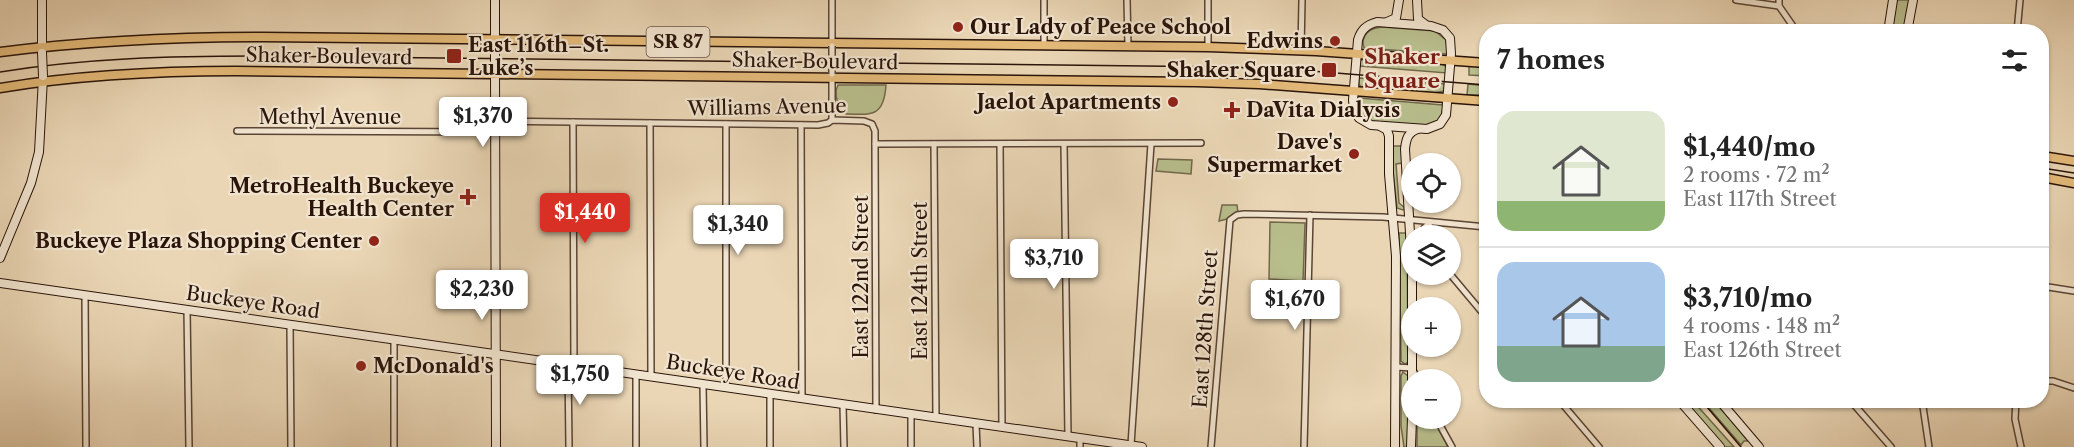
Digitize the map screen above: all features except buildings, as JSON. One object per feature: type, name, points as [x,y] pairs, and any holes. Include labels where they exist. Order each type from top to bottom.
[{"type":"main road","name":"Shaker Boulevard","points":[[0,52],[204,37],[495,44],[1208,47],[1301,50],[1479,63]]},
{"type":"main road","name":"Shaker Boulevard","points":[[0,88],[43,79],[186,71],[495,70],[1211,82],[1479,100]]},
{"type":"main road","points":[[2049,157],[2074,161]]},
{"type":"main road","points":[[2049,178],[2074,183]]},
{"type":"street","points":[[0,258],[29,189],[36,166],[42,130],[42,0]]},
{"type":"street","points":[[495,0],[496,447]]},
{"type":"street","points":[[832,0],[832,120]]},
{"type":"street","points":[[1044,0],[1044,45]]},
{"type":"street","points":[[1127,0],[1128,46]]},
{"type":"street","points":[[1208,0],[1208,47]]},
{"type":"street","points":[[1301,50],[1302,0]]},
{"type":"street","points":[[1399,0],[1396,18],[1371,24],[1361,31],[1357,54],[1354,109],[1364,123],[1418,129],[1434,128],[1446,115],[1451,42],[1443,30],[1422,24],[1418,19],[1417,0]]},
{"type":"street","points":[[1736,0],[1779,3],[1792,24]]},
{"type":"street","points":[[1889,24],[1893,0]]},
{"type":"street","points":[[1908,24],[1913,0]]},
{"type":"street","points":[[2018,24],[2020,0]]},
{"type":"street","points":[[1384,22],[1431,26]]},
{"type":"street","name":"Williams Avenue","points":[[496,121],[801,125],[825,124],[832,120],[869,122],[875,131],[876,144]]},
{"type":"street","points":[[569,447],[573,122]]},
{"type":"street","points":[[650,123],[651,377]]},
{"type":"street","points":[[726,124],[726,387]]},
{"type":"street","points":[[801,125],[802,399]]},
{"type":"street","points":[[1378,125],[1387,130],[1389,136],[1396,256],[1395,447]]},
{"type":"street","points":[[1410,225],[1405,168],[1406,145],[1408,135],[1418,129]]},
{"type":"street","name":"Methyl Avenue","points":[[237,131],[496,132]]},
{"type":"street","points":[[876,144],[1201,143]]},
{"type":"street","name":"East 122nd Street","points":[[876,144],[876,410]]},
{"type":"street","name":"East 124th Street","points":[[934,144],[936,418]]},
{"type":"street","points":[[1000,144],[1002,427]]},
{"type":"street","points":[[1064,144],[1068,436]]},
{"type":"street","points":[[1131,445],[1151,144]]},
{"type":"street","points":[[1304,447],[1310,215],[1393,218],[1479,226]]},
{"type":"street","name":"East 128th Street","points":[[1211,447],[1228,224],[1234,216],[1310,215]]},
{"type":"street","name":"Buckeye Road","points":[[0,283],[1142,447]]},
{"type":"street","points":[[1459,285],[1479,308]]},
{"type":"street","points":[[2049,287],[2074,291]]},
{"type":"street","points":[[85,295],[86,447]]},
{"type":"street","points":[[187,309],[189,447]]},
{"type":"street","points":[[290,325],[291,447]]},
{"type":"street","points":[[394,340],[394,447]]},
{"type":"street","points":[[1396,367],[1412,368],[1412,357]]},
{"type":"street","points":[[636,374],[636,447]]},
{"type":"street","points":[[2049,381],[2074,388]]},
{"type":"street","points":[[703,385],[704,447]]},
{"type":"street","points":[[770,394],[770,447]]},
{"type":"street","points":[[843,405],[844,447]]},
{"type":"street","points":[[1566,408],[1599,447]]},
{"type":"street","points":[[1686,408],[1719,447]]},
{"type":"street","points":[[1726,408],[1759,447]]},
{"type":"street","points":[[1857,408],[1891,447]]},
{"type":"street","points":[[1923,408],[1929,447]]},
{"type":"street","points":[[2016,408],[2017,438],[2021,447]]},
{"type":"street","points":[[910,415],[911,447]]},
{"type":"street","points":[[976,424],[977,447]]},
{"type":"street","points":[[1411,447],[1412,429]]},
{"type":"street","points":[[1442,429],[1452,447]]},
{"type":"street","points":[[1080,438],[1080,447]]},
{"type":"green space","points":[[1896,0],[1909,0],[1906,24],[1892,24]]},
{"type":"green space","name":"Shaker Square","points":[[1382,27],[1435,31],[1446,40],[1448,52],[1447,54],[1364,48],[1363,39],[1367,33]]},
{"type":"green space","points":[[1365,58],[1443,64],[1447,73],[1360,66],[1360,61]]},
{"type":"green space","points":[[1469,65],[1479,66],[1479,76],[1469,75]]},
{"type":"green space","points":[[1359,78],[1446,84],[1444,91],[1434,93],[1361,87]]},
{"type":"green space","points":[[1468,84],[1479,85],[1479,95],[1467,95]]},
{"type":"green space","points":[[838,85],[886,85],[883,103],[875,112],[846,114],[837,100]]},
{"type":"green space","name":"Shaker Square","points":[[1359,98],[1443,105],[1437,122],[1402,125],[1366,119],[1358,107]]},
{"type":"green space","points":[[1392,146],[1402,146],[1401,163],[1396,164],[1401,209],[1397,208]]},
{"type":"green space","points":[[1158,159],[1192,160],[1191,174],[1156,171]]},
{"type":"green space","points":[[1222,205],[1237,205],[1238,213],[1219,221]]},
{"type":"green space","points":[[1270,222],[1305,223],[1303,281],[1269,279]]},
{"type":"green space","points":[[1399,233],[1401,233],[1401,285],[1407,285],[1407,297],[1401,297],[1401,357],[1408,357],[1408,362],[1405,364],[1401,361]]},
{"type":"green space","points":[[1689,408],[1699,408],[1734,447],[1723,447]]},
{"type":"green space","points":[[1709,408],[1721,408],[1748,441],[1744,441],[1741,445]]},
{"type":"green space","points":[[1401,429],[1408,429],[1408,447],[1404,447]]},
{"type":"green space","points":[[1417,429],[1438,429],[1448,447],[1417,447]]},
{"type":"tram line","points":[[0,72],[130,59],[260,56],[1231,67],[1479,84]]},
{"type":"tram line","points":[[2049,169],[2074,173]]},
{"type":"tram line","points":[[1708,408],[1741,447]]},
{"type":"place","name":"Our Lady of Peace School","points":[[958,27]]},
{"type":"place","name":"Edwins","points":[[1335,41]]},
{"type":"place","name":"East 116th–St. Luke’s","points":[[454,56]]},
{"type":"place","name":"Shaker Square","points":[[1329,70]]},
{"type":"place","name":"Jaelot Apartments","points":[[1173,102]]},
{"type":"place","name":"DaVita Dialysis","points":[[1232,110]]},
{"type":"place","name":"Dave's Supermarket","points":[[1354,154]]},
{"type":"place","name":"MetroHealth Buckeye Health Center","points":[[468,197]]},
{"type":"place","name":"Buckeye Plaza Shopping Center","points":[[374,241]]},
{"type":"place","name":"McDonald's","points":[[361,366]]},
{"type":"district","name":"Shaker Square","points":[[1402,68]]}]
